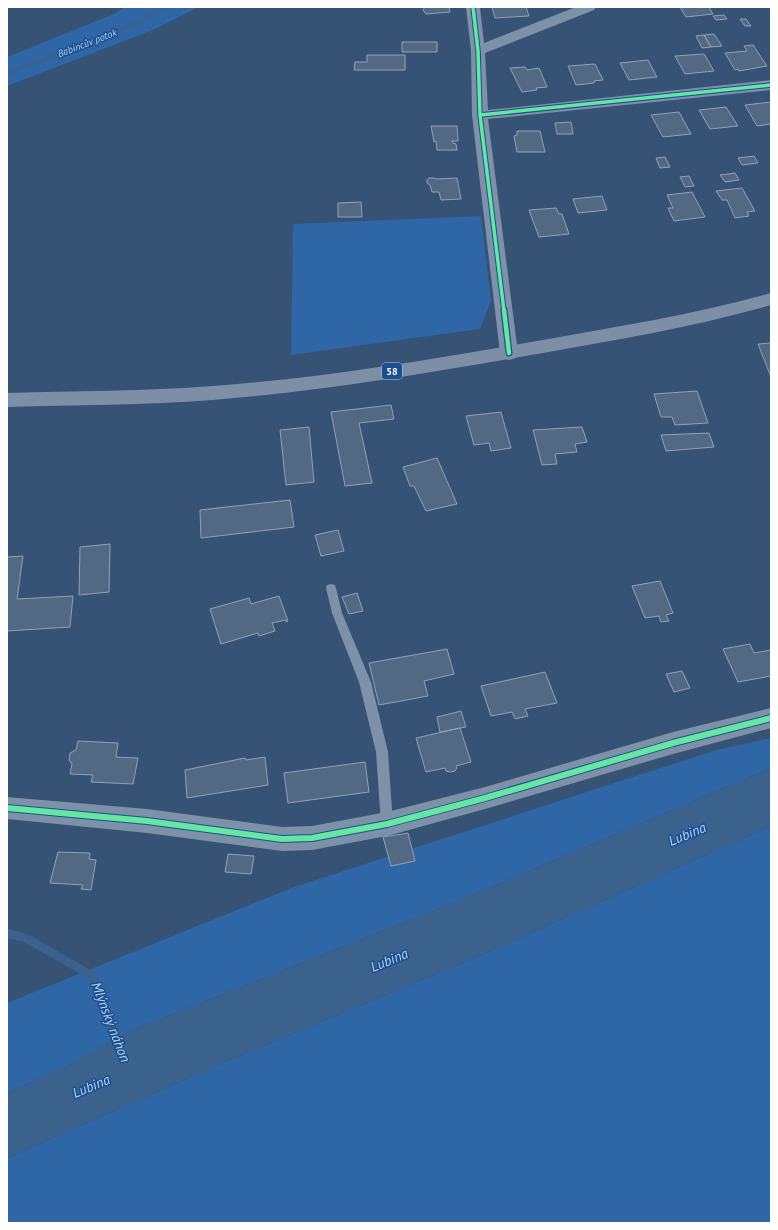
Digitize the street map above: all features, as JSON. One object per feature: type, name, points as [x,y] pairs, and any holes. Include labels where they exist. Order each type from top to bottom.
[{"type":"main road","name":"58","points":[[7,400],[212,393],[321,382],[509,353],[688,320],[771,299]]},
{"type":"street","points":[[473,7],[478,51],[480,115],[509,353]]},
{"type":"street","points":[[478,51],[589,7]]},
{"type":"street","points":[[480,115],[771,85]]},
{"type":"street","points":[[7,808],[147,821],[290,839],[312,838],[387,824],[485,798],[674,743],[771,718]]},
{"type":"lane","points":[[331,588],[338,613],[365,682],[382,752],[387,824]]},
{"type":"shaded area","points":[[125,7],[199,7],[153,30],[7,86],[7,57],[116,13]]},
{"type":"shaded area","points":[[481,216],[491,301],[480,329],[291,355],[293,224]]},
{"type":"shaded area","points":[[771,738],[771,768],[461,900],[130,1031],[66,1067],[7,1093],[7,1003],[294,887],[716,750]]},
{"type":"shaded area","points":[[771,826],[771,1223],[7,1223],[7,1158],[234,1058],[486,953]]},
{"type":"water","name":"Lubina","points":[[771,768],[771,826],[486,953],[234,1058],[7,1158],[7,1093],[66,1067],[130,1031],[461,900]]},
{"type":"building","points":[[425,7],[449,7],[450,12],[426,14],[423,10]]},
{"type":"building","points":[[492,7],[526,7],[529,16],[495,18]]},
{"type":"building","points":[[680,7],[709,7],[713,14],[686,17]]},
{"type":"building","points":[[724,15],[727,19],[716,20],[713,16]]},
{"type":"building","points":[[740,19],[746,19],[751,26],[745,26]]},
{"type":"building","points":[[714,34],[722,46],[711,47],[704,35]]},
{"type":"building","points":[[704,35],[711,47],[702,48],[696,36]]},
{"type":"building","points":[[402,42],[437,42],[437,52],[402,52]]},
{"type":"building","points":[[753,45],[767,66],[739,71],[738,69],[735,70],[725,53],[747,51],[744,46]]},
{"type":"building","points":[[704,54],[714,71],[685,74],[675,56]]},
{"type":"building","points":[[367,55],[405,55],[405,70],[354,70],[355,62],[367,62]]},
{"type":"building","points":[[648,60],[657,77],[629,80],[620,63]]},
{"type":"building","points":[[595,64],[603,80],[594,81],[594,83],[576,85],[568,66]]},
{"type":"building","points":[[525,67],[527,70],[539,68],[547,87],[522,92],[510,68]]},
{"type":"building","points":[[771,102],[771,124],[757,126],[745,105]]},
{"type":"building","points":[[726,107],[738,126],[710,129],[699,110]]},
{"type":"building","points":[[679,112],[691,134],[663,137],[651,115]]},
{"type":"building","points":[[571,122],[573,134],[557,134],[555,123]]},
{"type":"building","points":[[431,126],[457,126],[458,141],[452,141],[456,144],[457,150],[437,150],[436,141],[434,142]]},
{"type":"building","points":[[517,131],[540,131],[545,152],[517,152],[514,136],[517,135]]},
{"type":"building","points":[[754,156],[758,163],[742,165],[738,158]]},
{"type":"building","points":[[665,157],[670,167],[660,168],[656,158]]},
{"type":"building","points":[[735,173],[739,180],[725,182],[720,175]]},
{"type":"building","points":[[689,176],[694,186],[685,187],[680,177]]},
{"type":"building","points":[[429,178],[457,178],[461,199],[441,200],[439,192],[432,192],[430,185],[427,183]]},
{"type":"building","points":[[742,188],[755,211],[747,212],[749,216],[735,218],[727,200],[722,200],[716,191]]},
{"type":"building","points":[[692,192],[705,217],[674,221],[668,208],[673,208],[667,195]]},
{"type":"building","points":[[602,196],[607,210],[578,213],[573,199]]},
{"type":"building","points":[[361,202],[362,217],[338,217],[338,203]]},
{"type":"building","points":[[556,208],[559,214],[562,214],[569,234],[539,237],[529,210]]},
{"type":"building","points":[[771,343],[771,377],[758,344]]},
{"type":"building","points":[[697,391],[708,423],[675,425],[672,417],[661,417],[654,394]]},
{"type":"building","points":[[391,405],[394,419],[359,423],[372,483],[345,486],[331,412]]},
{"type":"building","points":[[501,412],[511,448],[491,451],[489,443],[474,445],[466,416]]},
{"type":"building","points":[[309,427],[314,482],[286,485],[280,430]]},
{"type":"building","points":[[582,427],[587,442],[575,444],[577,452],[555,454],[557,464],[542,465],[533,430]]},
{"type":"building","points":[[709,433],[714,447],[666,451],[661,435]]},
{"type":"building","points":[[437,458],[457,504],[426,511],[414,486],[410,486],[403,467]]},
{"type":"building","points":[[290,500],[294,527],[201,538],[200,510]]},
{"type":"building","points":[[338,530],[344,551],[321,556],[315,535]]},
{"type":"building","points":[[110,544],[109,592],[79,595],[80,547]]},
{"type":"building","points":[[23,556],[17,599],[73,596],[70,627],[7,631],[7,557]]},
{"type":"building","points":[[660,581],[673,613],[666,615],[669,621],[661,622],[659,616],[645,618],[632,586]]},
{"type":"building","points":[[357,593],[363,611],[349,614],[342,597]]},
{"type":"building","points":[[279,596],[288,621],[286,622],[286,620],[272,623],[275,631],[259,636],[258,633],[221,644],[210,609],[249,598],[251,604]]},
{"type":"building","points":[[750,644],[754,653],[771,650],[771,676],[738,682],[723,649]]},
{"type":"building","points":[[447,649],[454,674],[424,681],[428,696],[379,705],[369,663]]},
{"type":"building","points":[[682,671],[690,688],[674,692],[666,674]]},
{"type":"building","points":[[545,672],[557,703],[525,709],[528,716],[515,719],[512,712],[491,716],[481,686]]},
{"type":"building","points":[[461,711],[466,727],[440,732],[437,717]]},
{"type":"building","points":[[460,728],[471,762],[456,766],[457,768],[455,771],[446,771],[445,768],[426,772],[416,738]]},
{"type":"building","points":[[78,741],[118,743],[116,757],[138,758],[133,784],[91,782],[93,775],[70,774],[72,764],[69,760],[70,753],[76,750]]},
{"type":"building","points":[[265,757],[268,785],[187,798],[185,770],[245,758],[246,760]]},
{"type":"building","points":[[365,762],[369,792],[288,803],[284,773]]},
{"type":"building","points":[[408,833],[415,861],[391,866],[383,837]]},
{"type":"building","points":[[58,852],[90,853],[89,859],[96,860],[91,890],[81,889],[83,885],[50,883]]},
{"type":"building","points":[[228,854],[254,856],[251,874],[225,872]]},
{"type":"waterway","name":"Babincův potok","points":[[7,74],[135,24],[165,7]]},
{"type":"waterway","name":"Mlýnský náhon","points":[[7,933],[26,938],[93,976],[120,1047]]},
{"type":"cycle path","points":[[473,7],[478,51],[480,115],[509,353]]},
{"type":"cycle path","points":[[480,115],[771,85]]},
{"type":"cycle path","points":[[7,808],[147,821],[282,839],[312,838],[387,824],[485,798],[673,743],[771,718]]}]
